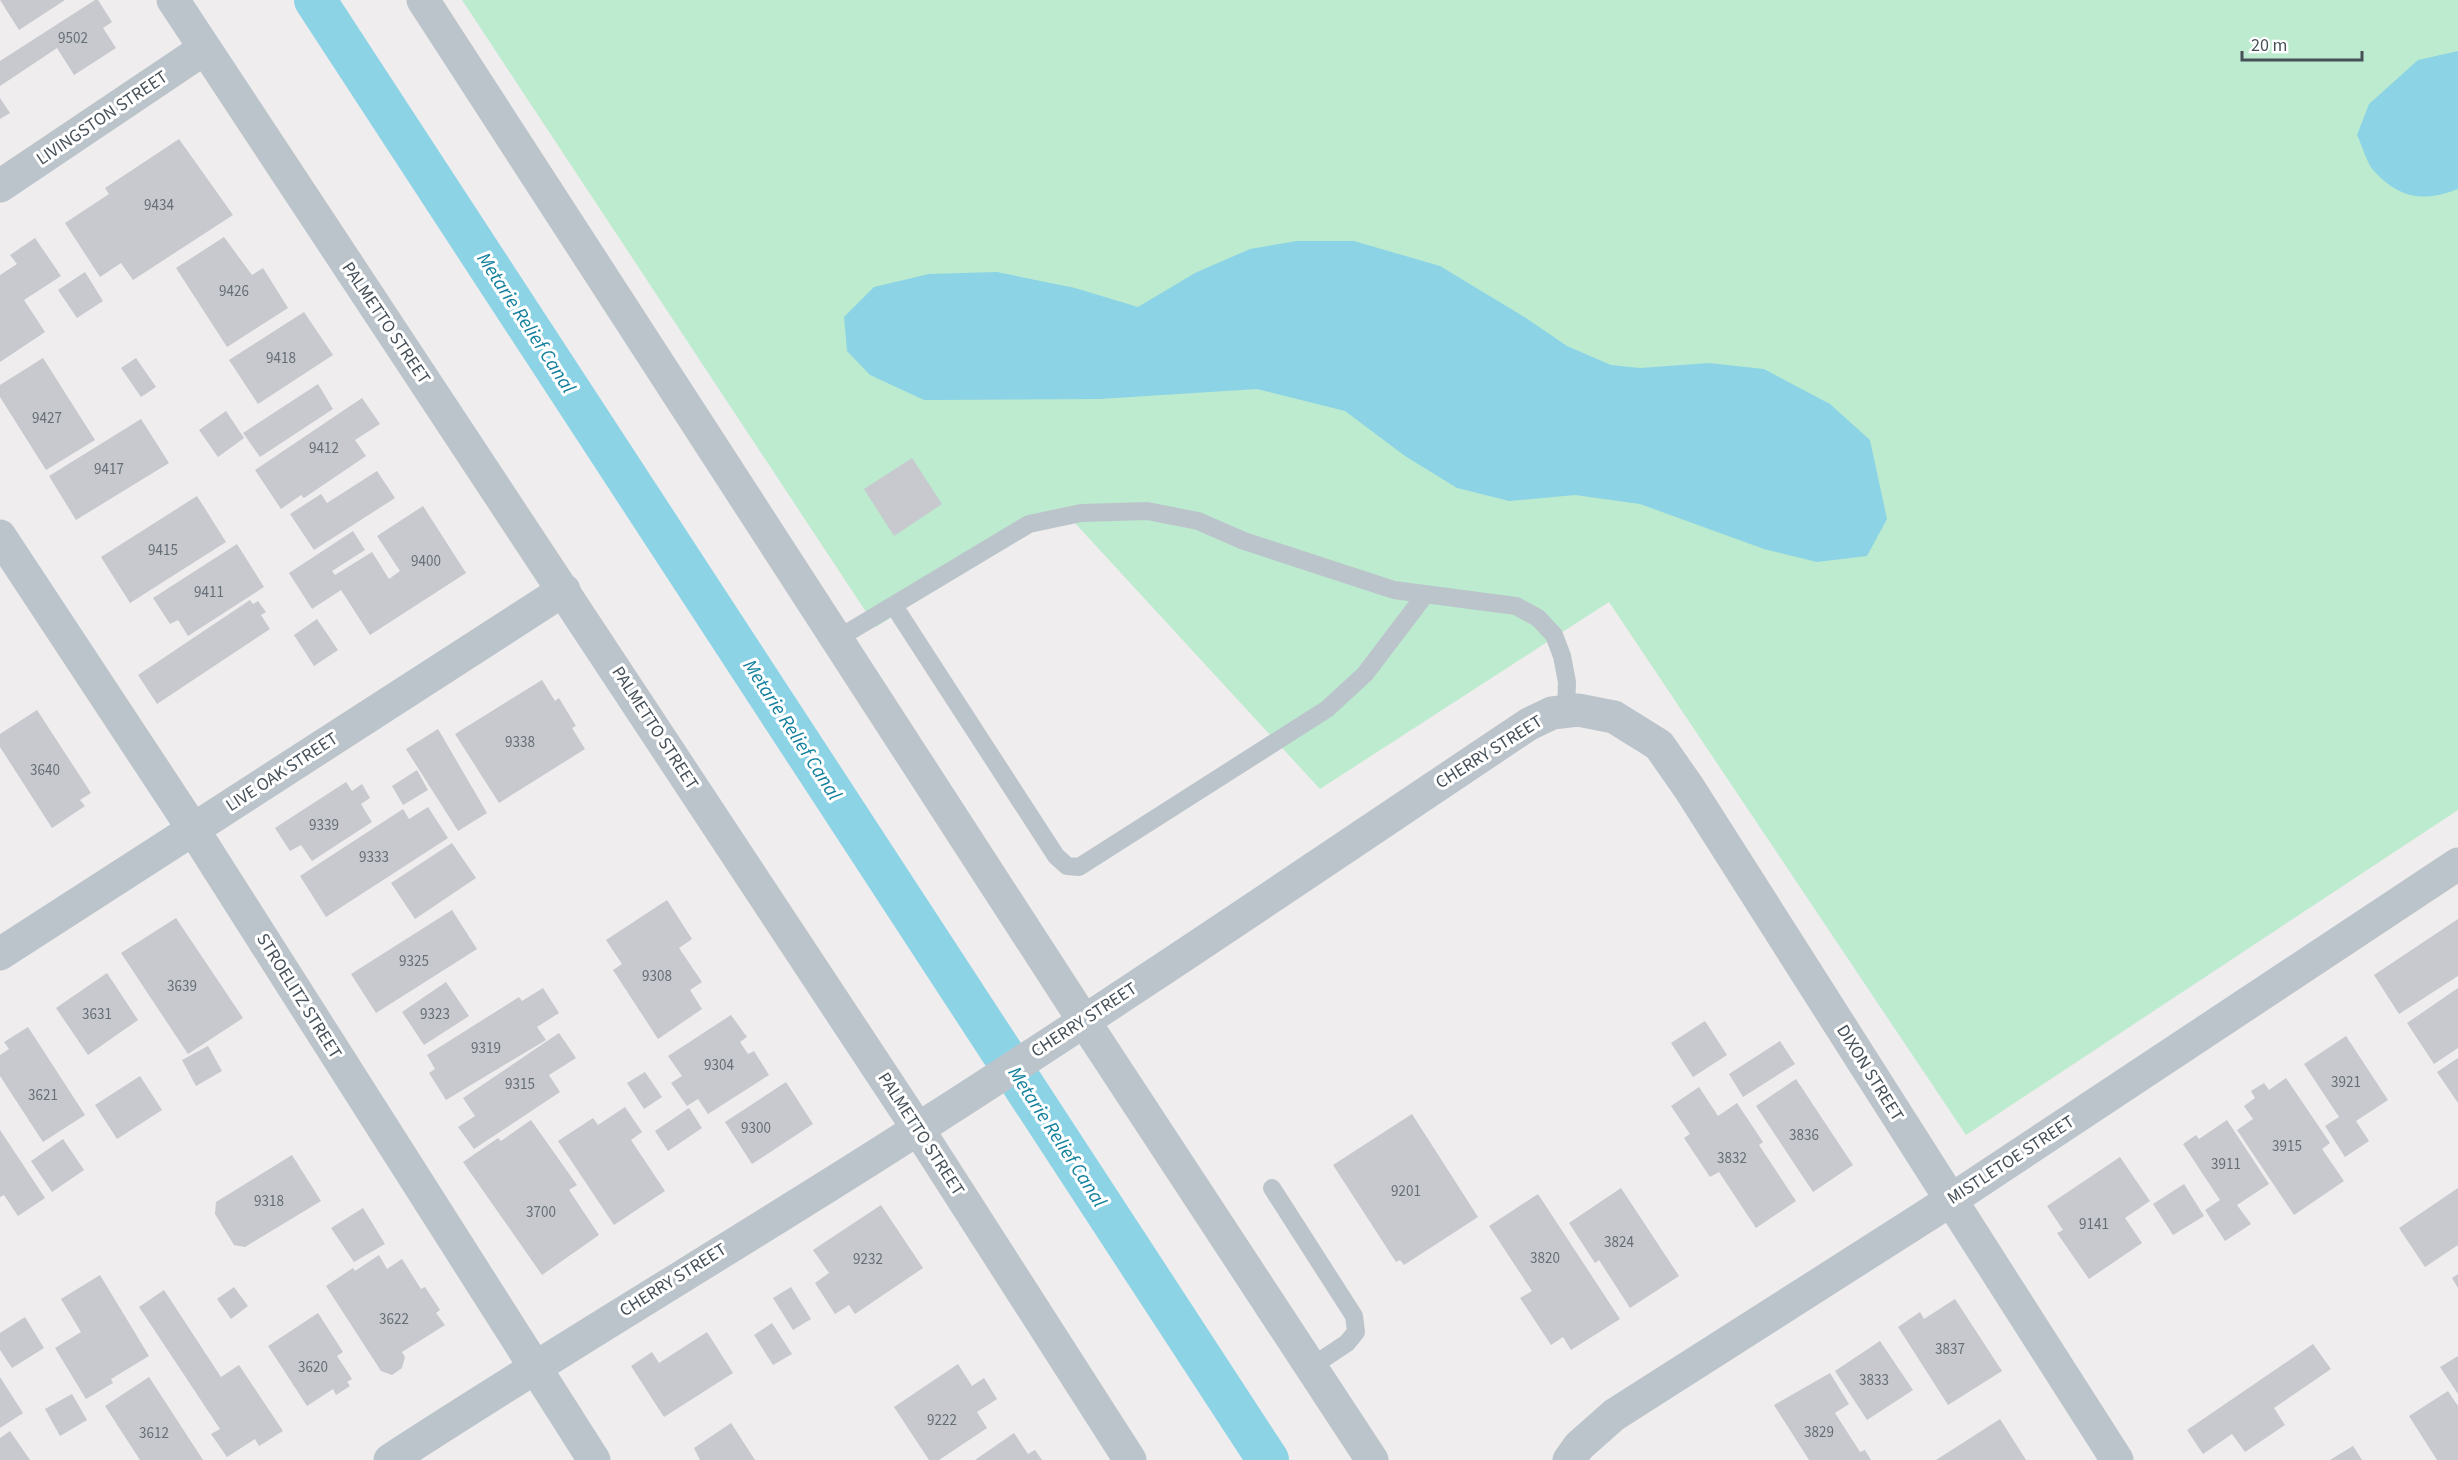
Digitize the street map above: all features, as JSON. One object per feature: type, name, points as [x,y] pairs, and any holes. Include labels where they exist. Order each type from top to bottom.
[{"type":"street","name":"PALMETTO STREET","points":[[172,0],[564,590],[929,1122],[1130,1460]]},
{"type":"street","points":[[423,0],[837,639],[1071,1030],[1311,1367],[1372,1460]]},
{"type":"street","name":"LIVINGSTON STREET","points":[[0,186],[204,49]]},
{"type":"street","name":"STROELITZ STREET","points":[[0,536],[193,829],[594,1460]]},
{"type":"street","name":"LIVE OAK STREET","points":[[0,954],[564,590]]},
{"type":"street","name":"CHERRY STREET","points":[[390,1460],[534,1366],[929,1122],[1071,1030],[1529,724],[1552,713],[1598,712]]},
{"type":"street","name":"DIXON STREET","points":[[1598,712],[1625,721],[1659,745],[2117,1460]]},
{"type":"street","name":"MISTLETOE STREET","points":[[1569,1460],[1579,1446],[1614,1415],[1951,1200],[2458,864]]},
{"type":"lane","points":[[837,639],[1029,524],[1081,513],[1147,511],[1198,521],[1244,541],[1394,590],[1516,606],[1538,618],[1554,635],[1562,656],[1567,682],[1566,711]]},
{"type":"lane","points":[[894,606],[1056,856],[1066,866],[1079,867],[1327,709],[1365,674],[1425,595]]},
{"type":"lane","points":[[1272,1188],[1354,1317],[1356,1332],[1347,1343],[1311,1367]]},
{"type":"green space","points":[[462,0],[2458,0],[2458,810],[1966,1135],[1609,602],[1320,789],[1062,509],[876,627]]},
{"type":"water","points":[[2458,51],[2458,189],[2422,197],[2402,192],[2392,187],[2373,170],[2357,135],[2369,104],[2418,60]]},
{"type":"water","points":[[1297,241],[1354,241],[1440,266],[1526,318],[1567,346],[1611,365],[1640,368],[1709,363],[1764,369],[1830,404],[1870,440],[1887,519],[1867,556],[1817,562],[1764,549],[1640,504],[1575,495],[1509,501],[1457,488],[1405,456],[1345,411],[1257,389],[1100,399],[924,400],[870,375],[847,351],[844,317],[874,287],[929,274],[997,272],[1075,288],[1138,307],[1195,273],[1250,249]]},
{"type":"building","points":[[0,0],[65,0],[19,30]]},
{"type":"building","points":[[98,0],[112,22],[103,28],[116,48],[74,75],[57,48],[0,86],[0,61]]},
{"type":"building","points":[[0,98],[10,113],[0,119]]},
{"type":"building","points":[[179,139],[233,215],[133,280],[121,263],[100,277],[65,223],[109,194],[105,188]]},
{"type":"building","points":[[224,237],[252,275],[263,268],[288,308],[227,347],[176,268]]},
{"type":"building","points":[[35,238],[61,276],[24,300],[45,332],[0,362],[0,275],[17,264],[10,255]]},
{"type":"building","points":[[85,272],[103,301],[77,318],[58,290]]},
{"type":"building","points":[[304,312],[333,355],[258,404],[229,360]]},
{"type":"building","points":[[43,358],[95,440],[46,470],[0,397],[0,385]]},
{"type":"building","points":[[136,358],[156,387],[141,397],[121,368]]},
{"type":"building","points":[[318,384],[333,409],[260,457],[243,433]]},
{"type":"building","points":[[362,398],[380,424],[355,440],[366,456],[304,498],[301,495],[281,509],[255,470]]},
{"type":"building","points":[[226,411],[244,438],[218,457],[199,430]]},
{"type":"building","points":[[141,419],[169,463],[76,520],[49,476]]},
{"type":"building","points":[[912,458],[942,504],[894,536],[864,489]]},
{"type":"building","points":[[377,471],[395,498],[314,550],[290,514],[321,494],[327,503]]},
{"type":"building","points":[[197,496],[226,542],[130,603],[101,557]]},
{"type":"building","points":[[423,506],[466,573],[370,635],[341,590],[312,609],[289,573],[353,531],[365,550],[332,571],[335,575],[372,552],[389,579],[400,571],[377,536]]},
{"type":"building","points":[[237,544],[264,587],[188,636],[178,620],[170,624],[153,598]]},
{"type":"building","points":[[250,600],[253,604],[258,601],[266,612],[261,615],[270,629],[157,704],[138,675]]},
{"type":"building","points":[[317,619],[338,650],[314,666],[294,635]]},
{"type":"building","points":[[542,680],[555,701],[559,698],[576,726],[572,728],[585,749],[499,803],[455,734]]},
{"type":"building","points":[[37,710],[91,793],[80,800],[85,806],[52,828],[0,747],[0,734]]},
{"type":"building","points":[[438,729],[487,813],[458,831],[406,749]]},
{"type":"building","points":[[417,770],[428,790],[403,805],[392,786]]},
{"type":"building","points":[[346,782],[352,791],[362,784],[370,798],[361,804],[372,822],[312,861],[301,845],[290,851],[275,828]]},
{"type":"building","points":[[428,807],[448,838],[326,917],[300,876],[403,809],[409,819]]},
{"type":"building","points":[[452,843],[476,878],[415,919],[391,883]]},
{"type":"building","points":[[667,900],[692,939],[679,948],[702,982],[690,990],[702,1009],[658,1039],[613,970],[622,964],[606,940]]},
{"type":"building","points":[[452,910],[477,949],[376,1013],[351,974]]},
{"type":"building","points":[[176,918],[243,1018],[188,1054],[121,953]]},
{"type":"building","points":[[2458,919],[2458,976],[2399,1014],[2374,975]]},
{"type":"building","points":[[107,973],[138,1020],[88,1055],[56,1008]]},
{"type":"building","points":[[446,982],[469,1016],[424,1045],[402,1012]]},
{"type":"building","points":[[543,988],[559,1013],[537,1027],[546,1040],[446,1100],[429,1073],[435,1069],[427,1055],[519,997],[522,1001]]},
{"type":"building","points":[[2458,988],[2458,1048],[2434,1064],[2407,1023]]},
{"type":"building","points":[[731,1015],[747,1037],[740,1042],[748,1054],[754,1051],[769,1075],[708,1114],[698,1099],[687,1106],[671,1083],[682,1076],[668,1056]]},
{"type":"building","points":[[1705,1021],[1727,1055],[1693,1077],[1671,1043]]},
{"type":"building","points":[[28,1027],[85,1115],[43,1142],[0,1076],[0,1055],[9,1049],[4,1042]]},
{"type":"building","points":[[559,1033],[576,1058],[549,1075],[560,1092],[474,1149],[458,1127],[475,1116],[463,1098]]},
{"type":"building","points":[[2346,1036],[2388,1100],[2356,1121],[2369,1141],[2345,1157],[2325,1126],[2339,1117],[2304,1064]]},
{"type":"building","points":[[1780,1041],[1795,1064],[1743,1097],[1729,1074]]},
{"type":"building","points":[[208,1046],[222,1071],[196,1086],[182,1060]]},
{"type":"building","points":[[2458,1058],[2458,1103],[2437,1072]]},
{"type":"building","points":[[645,1072],[662,1097],[644,1109],[627,1083]]},
{"type":"building","points":[[140,1076],[162,1110],[117,1139],[95,1105]]},
{"type":"building","points":[[2286,1078],[2330,1143],[2322,1149],[2344,1181],[2294,1215],[2237,1130],[2253,1119],[2244,1106],[2255,1098],[2251,1091],[2264,1083],[2269,1090]]},
{"type":"building","points":[[1796,1079],[1853,1165],[1813,1192],[1756,1106]]},
{"type":"building","points":[[786,1082],[813,1124],[752,1164],[725,1122]]},
{"type":"building","points":[[1699,1087],[1718,1116],[1737,1103],[1763,1142],[1759,1145],[1796,1201],[1756,1228],[1719,1172],[1710,1177],[1684,1138],[1690,1134],[1671,1106]]},
{"type":"building","points":[[625,1107],[642,1132],[631,1140],[665,1191],[614,1225],[558,1141],[593,1118],[598,1125]]},
{"type":"building","points":[[689,1108],[702,1128],[668,1151],[655,1131]]},
{"type":"building","points":[[1412,1114],[1478,1217],[1404,1265],[1400,1260],[1396,1262],[1333,1165]]},
{"type":"building","points":[[531,1120],[577,1185],[569,1190],[599,1235],[542,1275],[463,1162],[498,1138],[501,1141]]},
{"type":"building","points":[[2227,1120],[2269,1184],[2237,1205],[2251,1224],[2225,1241],[2205,1210],[2220,1200],[2183,1144],[2196,1135],[2199,1139]]},
{"type":"building","points":[[0,1130],[45,1198],[18,1216],[4,1195],[0,1197]]},
{"type":"building","points":[[63,1139],[84,1170],[52,1192],[31,1161]]},
{"type":"building","points":[[292,1155],[321,1201],[245,1247],[234,1245],[215,1214],[216,1202]]},
{"type":"building","points":[[2120,1157],[2150,1201],[2125,1218],[2142,1243],[2089,1279],[2057,1233],[2063,1230],[2047,1206]]},
{"type":"building","points":[[2184,1184],[2204,1216],[2173,1235],[2153,1204]]},
{"type":"building","points":[[1621,1188],[1679,1276],[1630,1308],[1599,1260],[1595,1263],[1569,1223]]},
{"type":"building","points":[[2458,1188],[2458,1245],[2425,1267],[2399,1228]]},
{"type":"building","points":[[1538,1194],[1620,1319],[1571,1350],[1563,1337],[1551,1345],[1520,1298],[1532,1291],[1489,1226]]},
{"type":"building","points":[[881,1205],[923,1268],[855,1314],[849,1305],[835,1314],[815,1283],[829,1273],[813,1250]]},
{"type":"building","points":[[363,1208],[385,1244],[354,1262],[331,1228]]},
{"type":"building","points":[[379,1255],[387,1269],[402,1259],[421,1289],[425,1287],[440,1310],[436,1313],[445,1325],[402,1352],[405,1357],[402,1368],[392,1375],[381,1371],[326,1286],[353,1268],[355,1271]]},
{"type":"building","points":[[2458,1274],[2458,1288],[2452,1278]]},
{"type":"building","points":[[100,1275],[149,1356],[111,1379],[113,1383],[86,1399],[55,1348],[81,1332],[61,1299]]},
{"type":"building","points":[[234,1287],[248,1306],[231,1319],[217,1299]]},
{"type":"building","points":[[791,1287],[811,1319],[793,1330],[773,1298]]},
{"type":"building","points":[[164,1290],[221,1377],[239,1365],[283,1431],[259,1446],[255,1439],[227,1457],[211,1434],[220,1429],[139,1307]]},
{"type":"building","points":[[1955,1299],[2002,1371],[1948,1405],[1898,1327],[1920,1312],[1924,1319]]},
{"type":"building","points":[[318,1313],[343,1352],[337,1356],[352,1379],[347,1382],[350,1386],[336,1395],[333,1389],[307,1406],[268,1346]]},
{"type":"building","points":[[25,1317],[44,1348],[12,1368],[0,1350],[0,1333]]},
{"type":"building","points":[[772,1323],[792,1354],[773,1365],[754,1335]]},
{"type":"building","points":[[707,1332],[733,1373],[664,1417],[631,1366],[652,1352],[659,1363]]},
{"type":"building","points":[[1880,1341],[1913,1390],[1867,1420],[1835,1371]]},
{"type":"building","points":[[2313,1344],[2331,1369],[2274,1408],[2285,1425],[2245,1452],[2232,1434],[2203,1454],[2187,1430]]},
{"type":"building","points":[[2458,1356],[2458,1394],[2440,1367]]},
{"type":"building","points":[[958,1364],[972,1386],[984,1378],[997,1399],[977,1412],[987,1428],[939,1460],[929,1460],[894,1407]]},
{"type":"building","points":[[1830,1373],[1849,1404],[1835,1413],[1860,1452],[1865,1450],[1871,1460],[1809,1460],[1774,1405]]},
{"type":"building","points":[[0,1377],[23,1413],[0,1428]]},
{"type":"building","points":[[149,1377],[203,1460],[140,1460],[105,1406]]},
{"type":"building","points":[[2448,1391],[2458,1406],[2458,1460],[2437,1460],[2409,1416]]},
{"type":"building","points":[[72,1394],[87,1420],[60,1436],[45,1409]]},
{"type":"building","points":[[2000,1419],[2026,1460],[1936,1460]]},
{"type":"building","points":[[731,1423],[755,1460],[700,1460],[694,1448]]},
{"type":"building","points":[[10,1431],[30,1460],[0,1460],[0,1438]]},
{"type":"building","points":[[1014,1433],[1028,1454],[1035,1450],[1042,1460],[975,1460]]},
{"type":"building","points":[[2353,1446],[2362,1460],[2330,1460]]},
{"type":"waterway","name":"Metarie Relief Canal","points":[[315,0],[1268,1460]]}]
